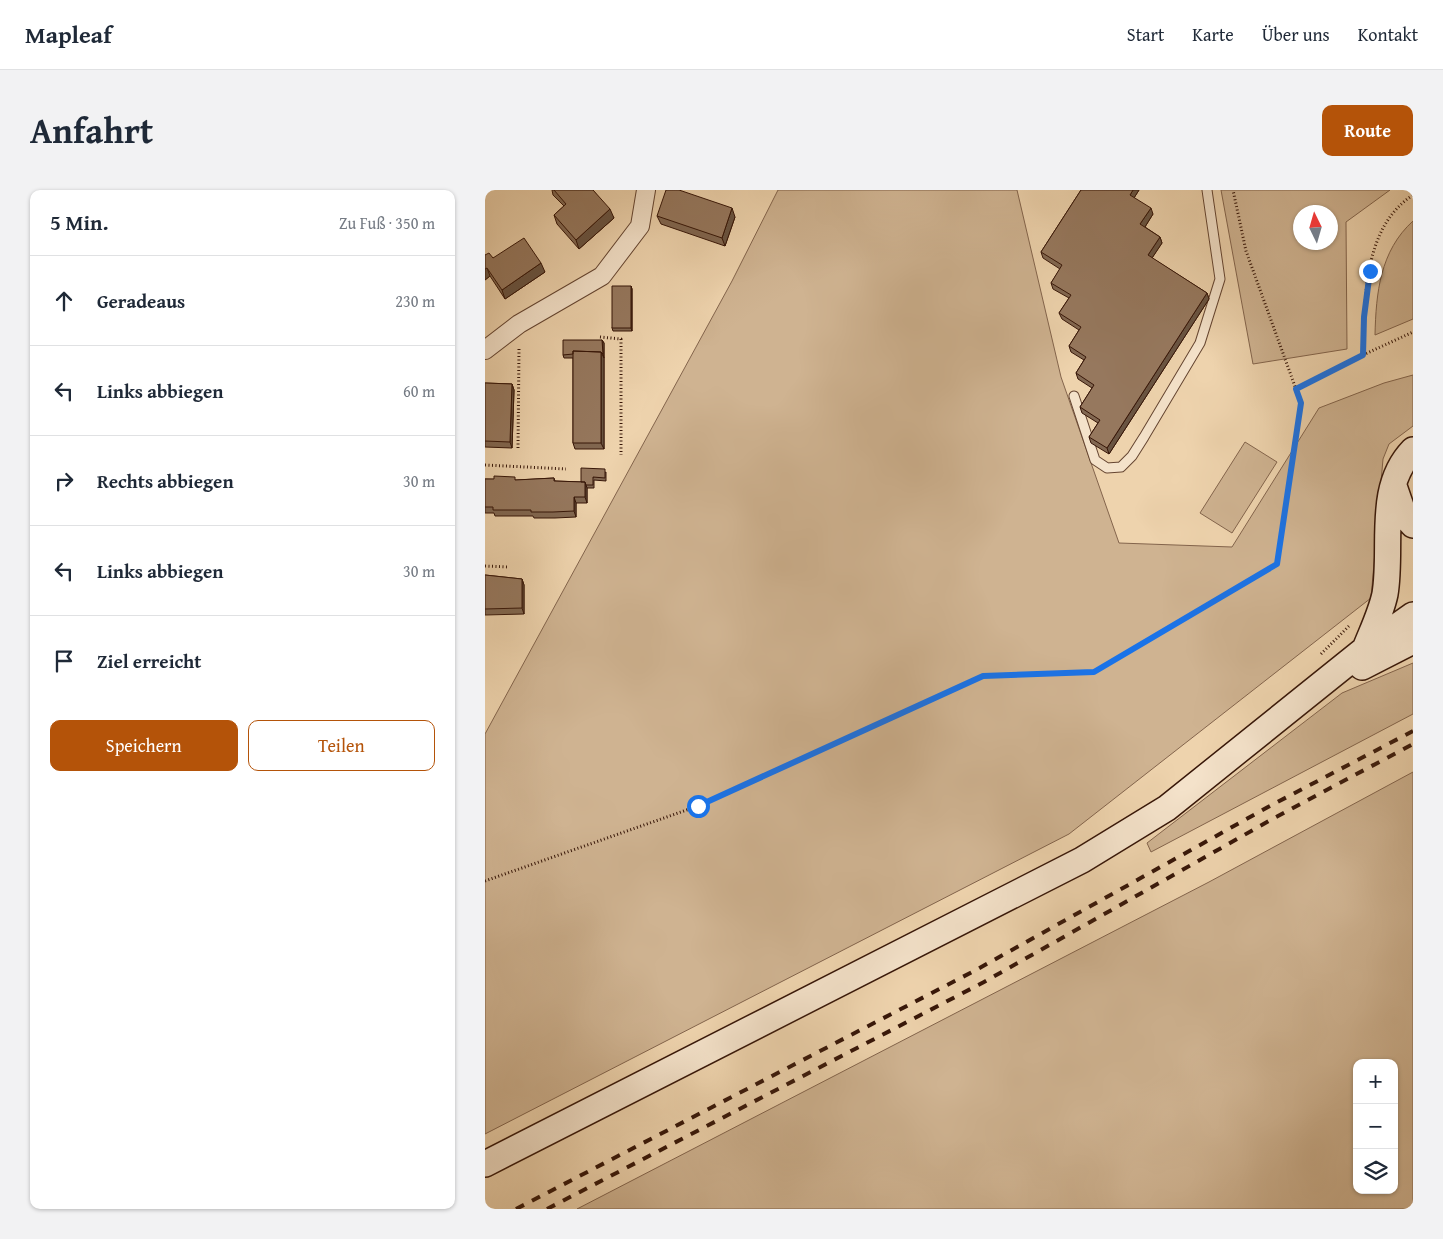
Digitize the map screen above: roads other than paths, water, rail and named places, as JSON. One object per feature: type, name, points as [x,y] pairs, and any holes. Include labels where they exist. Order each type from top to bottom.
[{"type":"main road","points":[[1365,648],[1385,594],[1389,503],[1401,462],[1413,450]]},
{"type":"main road","points":[[1394,486],[1404,516],[1413,525]]},
{"type":"main road","points":[[485,1164],[1082,860],[1167,808],[1365,648],[1413,615]]},
{"type":"main road","points":[[1308,694],[1413,641]]},
{"type":"street","points":[[485,350],[519,324],[602,276],[640,226],[647,190]]},
{"type":"lane","points":[[1074,396],[1095,460],[1107,468],[1121,467],[1132,456],[1200,343],[1220,279],[1207,190]]},
{"type":"railway","points":[[516,1209],[976,970],[1268,807],[1413,731]]},
{"type":"railway","points":[[547,1209],[984,982],[1276,817],[1413,744]]}]
